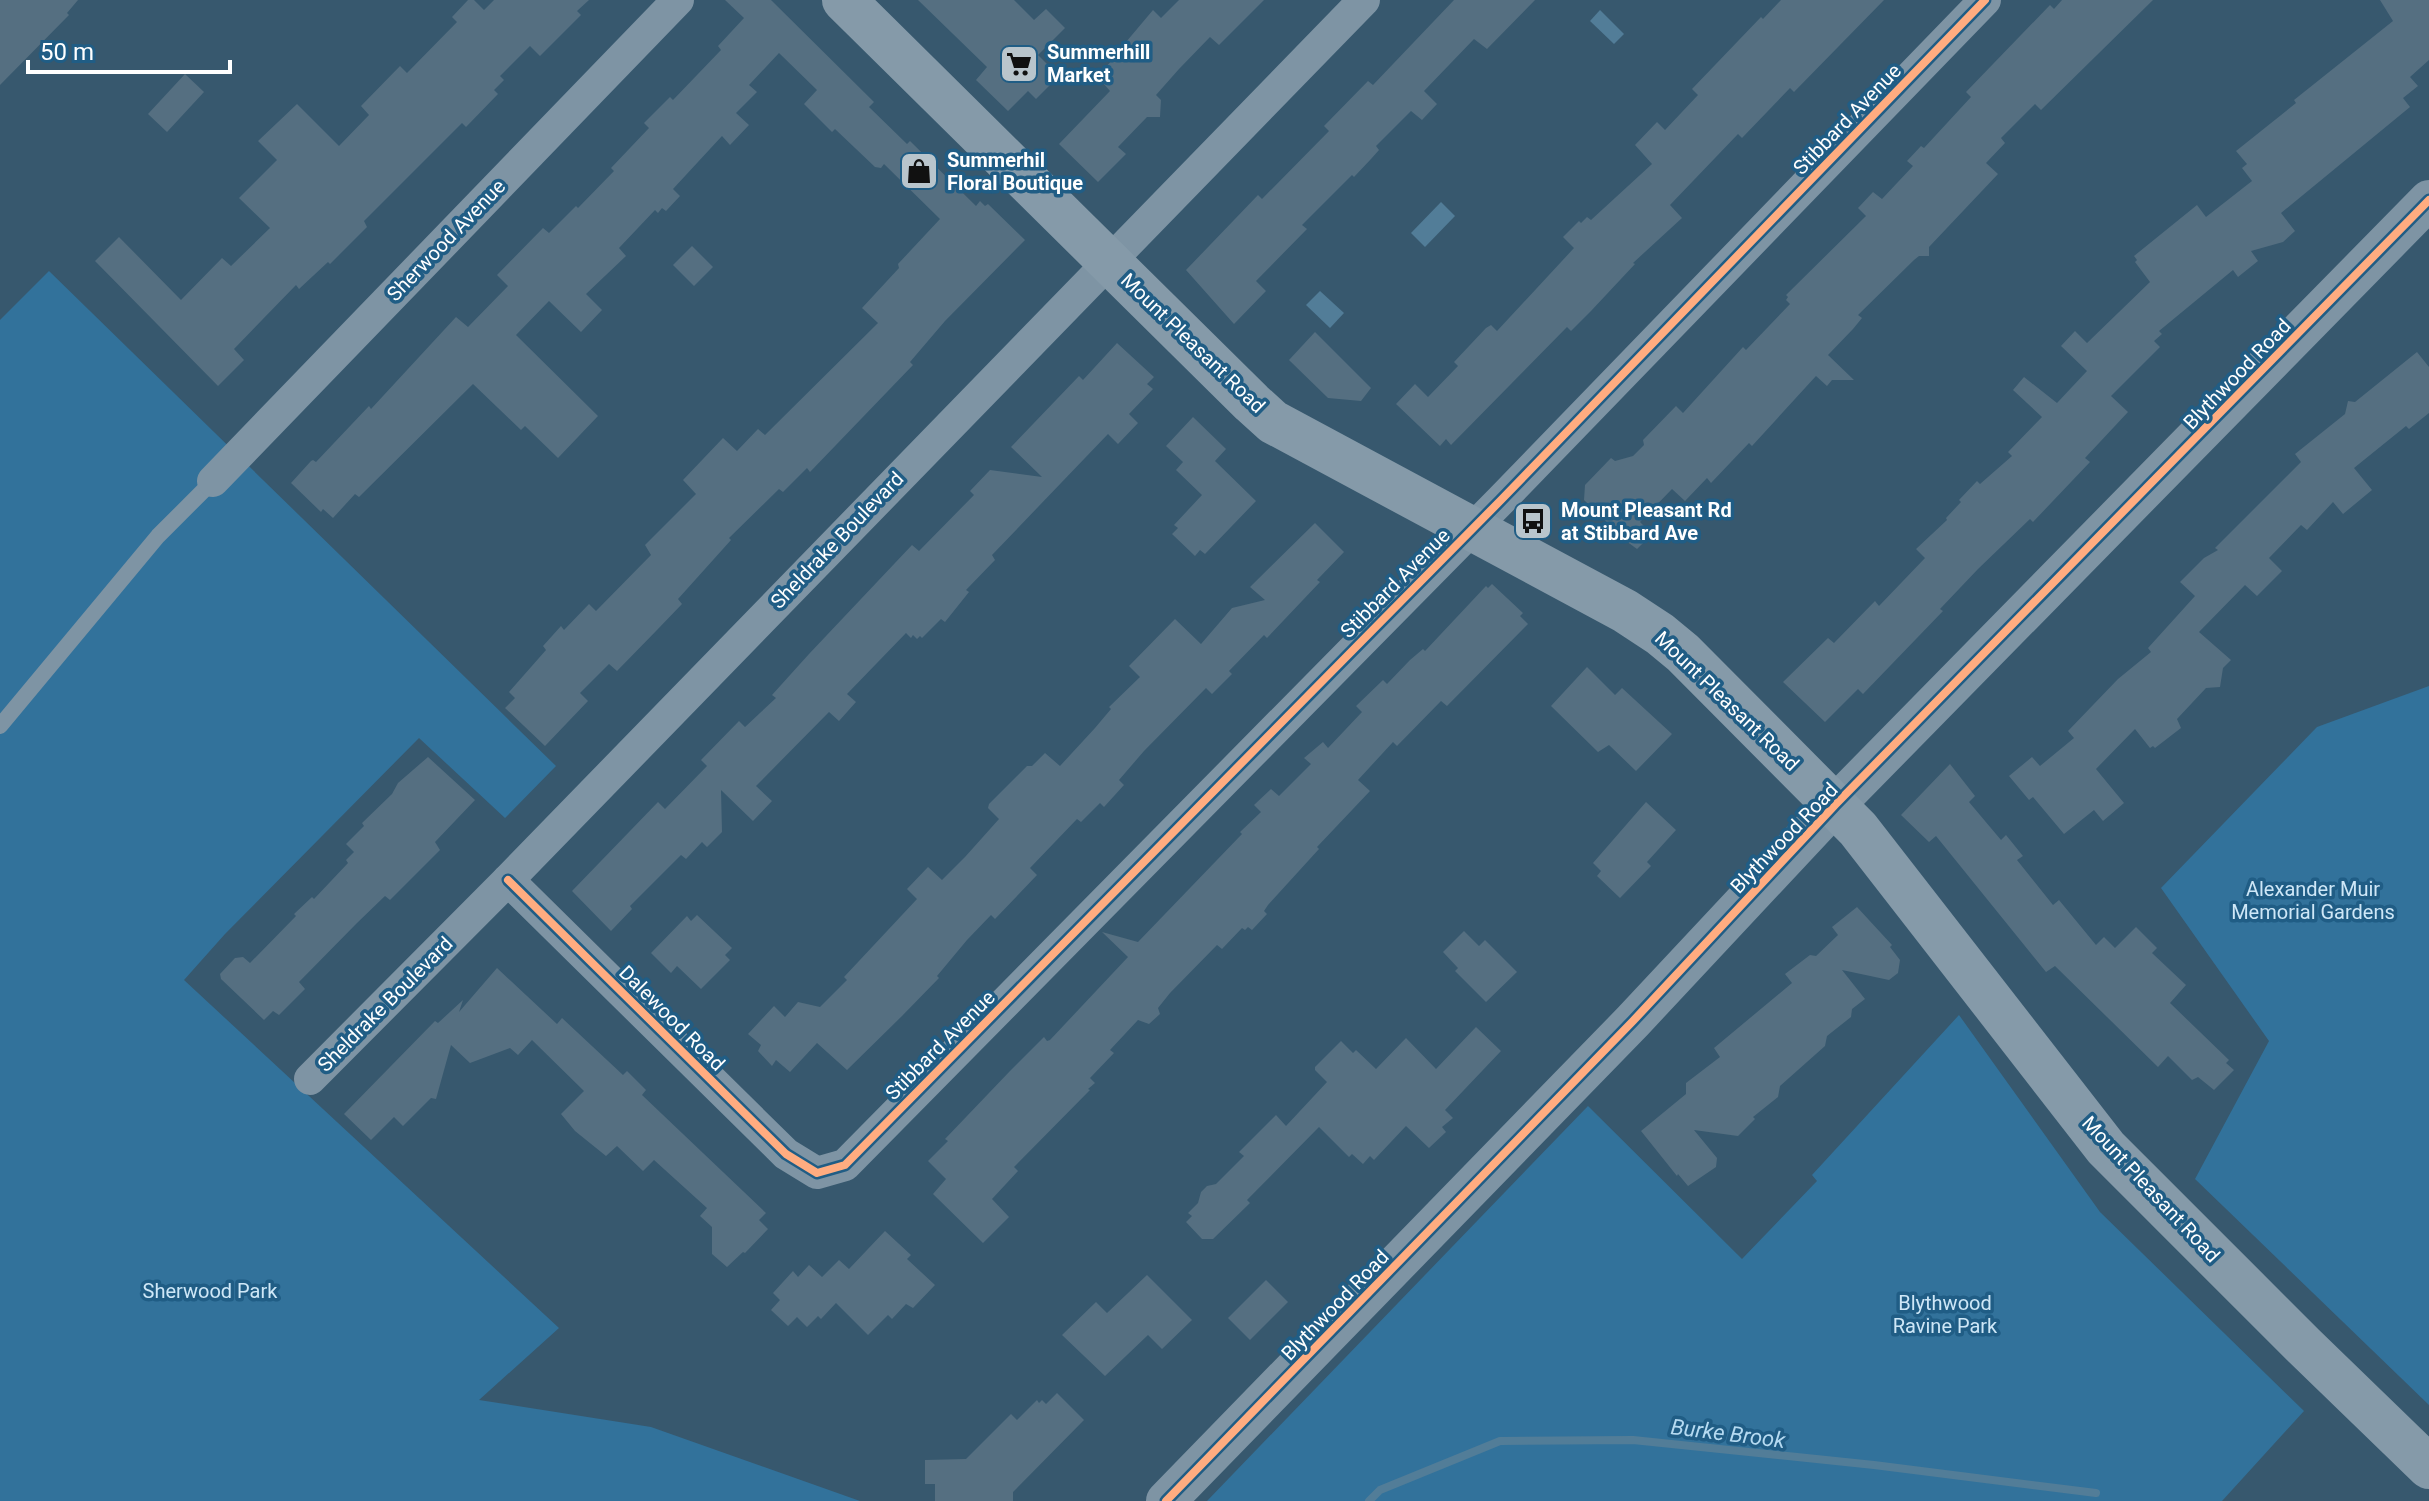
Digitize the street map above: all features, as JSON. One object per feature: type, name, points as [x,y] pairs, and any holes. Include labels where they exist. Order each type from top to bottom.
[{"type":"main road","name":"Mount Pleasant Road","points":[[844,0],[1273,422],[1625,611],[1683,653],[1858,829],[2106,1148],[2429,1467]]},
{"type":"street","name":"Sherwood Avenue","points":[[213,481],[678,0]]},
{"type":"street","name":"Sheldrake Boulevard","points":[[310,1079],[508,880],[1364,0]]},
{"type":"street","name":"Stibbard Avenue","points":[[817,1173],[845,1165],[1471,530],[1985,0]]},
{"type":"street","name":"Blythwood Road","points":[[1166,1501],[1633,1021],[1835,805],[2429,200]]},
{"type":"street","name":"Dalewood Road","points":[[508,880],[786,1154],[817,1173]]},
{"type":"lane","points":[[0,726],[158,536],[213,481]]},
{"type":"green space","name":"Sherwood Park","points":[[49,271],[556,766],[505,818],[419,738],[225,934],[184,980],[559,1328],[479,1400],[651,1427],[860,1501],[0,1501],[0,320]]},
{"type":"green space","name":"Alexander Muir Memorial Gardens","points":[[2429,686],[2429,1405],[2195,1179],[2269,1041],[2161,888],[2317,727]]},
{"type":"green space","name":"Blythwood Ravine Park","points":[[1959,1015],[2100,1212],[2304,1411],[2222,1501],[1207,1501],[1588,1106],[1742,1259],[1817,1181],[1812,1175]]},
{"type":"shaded area","points":[[1600,10],[1624,34],[1614,44],[1590,21]]},
{"type":"shaded area","points":[[1441,202],[1455,216],[1425,247],[1411,233]]},
{"type":"shaded area","points":[[1320,291],[1344,313],[1330,328],[1306,305]]},
{"type":"building","points":[[0,0],[78,0],[67,13],[69,15],[0,85]]},
{"type":"building","points":[[468,0],[474,0],[484,10],[494,0],[589,0],[577,11],[581,15],[540,56],[530,46],[500,76],[504,80],[494,90],[498,94],[466,127],[462,123],[364,221],[367,227],[330,264],[328,262],[299,289],[296,285],[234,349],[244,360],[218,386],[95,261],[119,237],[181,300],[222,258],[231,266],[270,228],[239,198],[277,160],[258,141],[297,104],[339,146],[369,115],[361,106],[400,66],[407,73],[457,22],[452,17]]},
{"type":"building","points":[[725,0],[771,0],[874,102],[869,107],[907,144],[910,141],[976,206],[980,201],[985,206],[988,204],[1025,240],[945,321],[910,362],[913,365],[810,472],[807,468],[783,492],[779,489],[729,538],[731,540],[678,599],[682,604],[617,671],[609,664],[580,693],[588,701],[545,746],[505,708],[515,698],[509,692],[546,650],[543,646],[561,626],[564,630],[589,604],[596,611],[651,555],[645,545],[696,494],[683,480],[723,438],[737,451],[758,429],[765,435],[878,323],[862,308],[940,219],[884,164],[881,168],[875,167],[804,104],[817,90],[779,53],[749,85],[757,92],[736,113],[749,125],[730,145],[722,136],[673,189],[680,196],[666,211],[662,208],[658,213],[655,210],[619,248],[626,256],[586,294],[602,310],[581,332],[549,301],[516,335],[598,416],[558,458],[525,426],[521,430],[473,384],[359,497],[355,494],[333,518],[323,509],[321,512],[291,483],[311,461],[316,462],[369,406],[371,409],[456,317],[468,327],[508,286],[497,275],[543,228],[549,233],[614,171],[611,168],[649,128],[644,123],[670,97],[673,100],[721,50],[718,46],[744,18]]},
{"type":"building","points":[[918,0],[1014,0],[1034,20],[1046,9],[1065,28],[1038,55],[1059,76],[1036,99],[1028,91],[1008,111],[976,80],[987,67]]},
{"type":"building","points":[[1179,0],[1264,0],[1219,45],[1210,37],[1179,69],[1156,95],[1161,100],[1160,117],[1147,117],[1118,147],[1126,154],[1098,182],[1059,144],[1110,91],[1097,76],[1153,10],[1161,18]]},
{"type":"building","points":[[1454,0],[1535,0],[1487,49],[1474,39],[1424,91],[1437,104],[1422,120],[1411,111],[1376,146],[1379,150],[1354,177],[1352,175],[1302,225],[1307,229],[1256,281],[1266,291],[1234,324],[1186,270],[1258,195],[1262,199],[1329,131],[1324,126],[1368,81],[1373,85]]},
{"type":"building","points":[[1781,0],[1884,0],[1794,92],[1790,88],[1742,138],[1738,134],[1670,205],[1682,218],[1633,263],[1591,311],[1571,331],[1567,327],[1451,445],[1446,439],[1440,446],[1396,404],[1415,384],[1428,397],[1458,366],[1454,362],[1486,328],[1491,325],[1497,331],[1574,248],[1563,237],[1579,221],[1581,223],[1587,217],[1591,220],[1652,164],[1635,145],[1657,122],[1665,130],[1698,95],[1692,89]]},
{"type":"building","points":[[2062,0],[2153,0],[2041,110],[2035,104],[2001,138],[2005,143],[1986,163],[1998,174],[1929,247],[1929,256],[1919,256],[1914,260],[1858,315],[1862,318],[1828,355],[1854,380],[1832,380],[1827,386],[1816,376],[1752,446],[1749,443],[1711,483],[1707,478],[1685,501],[1672,489],[1640,522],[1652,534],[1637,549],[1626,541],[1584,500],[1585,485],[1611,458],[1615,461],[1633,456],[1644,445],[1643,440],[1676,406],[1683,413],[1743,347],[1746,350],[1790,304],[1786,295],[1866,216],[1858,208],[1873,192],[1882,199],[1913,166],[1907,161],[1921,146],[1924,148],[1971,97],[1966,92],[2050,5],[2054,9]]},
{"type":"building","points":[[2380,0],[2429,0],[2429,60],[2410,77],[2418,86],[2403,98],[2410,107],[2281,213],[2295,231],[2283,242],[2251,251],[2258,261],[2238,277],[2233,270],[2159,331],[2162,334],[2154,341],[2160,347],[2111,396],[2128,412],[2085,458],[2090,462],[2033,522],[2030,519],[1978,569],[1940,609],[1943,611],[1863,694],[1858,689],[1825,722],[1783,682],[1828,638],[1834,643],[1875,601],[1879,606],[1925,558],[1916,549],[1947,520],[1961,502],[1959,500],[1977,481],[1980,484],[2012,456],[2008,452],[2042,417],[2013,390],[2024,377],[2057,403],[2087,371],[2061,346],[2075,331],[2087,343],[2150,282],[2134,256],[2197,205],[2206,217],[2252,181],[2242,168],[2247,164],[2236,151],[2393,21]]},
{"type":"building","points":[[185,74],[204,92],[167,132],[148,114]]},
{"type":"building","points":[[692,246],[713,267],[694,286],[673,265]]},
{"type":"building","points":[[1315,332],[1371,388],[1361,401],[1328,398],[1289,360]]},
{"type":"building","points":[[1117,343],[1154,377],[1147,384],[1153,389],[1129,414],[1138,423],[1118,444],[1108,434],[992,555],[995,560],[966,590],[969,592],[945,622],[941,619],[922,638],[917,639],[913,635],[911,638],[906,633],[847,694],[856,702],[839,721],[829,712],[756,786],[772,801],[753,821],[721,790],[722,832],[707,847],[702,842],[686,859],[681,855],[630,906],[632,909],[611,931],[572,891],[658,802],[665,809],[707,766],[701,760],[739,721],[745,727],[776,698],[772,695],[809,654],[912,545],[919,551],[974,495],[970,491],[990,470],[1042,477],[1011,447],[1079,376],[1083,380]]},
{"type":"building","points":[[2417,352],[2429,367],[2429,413],[2409,429],[2406,426],[2354,468],[2372,490],[2343,514],[2333,502],[2307,530],[2301,525],[2269,558],[2282,571],[2257,596],[2245,585],[2199,632],[2231,660],[2223,668],[2220,687],[2206,688],[2177,719],[2181,728],[2155,748],[2150,748],[2135,729],[2096,769],[2124,803],[2103,821],[2094,810],[2064,834],[2033,797],[2029,800],[2009,776],[2032,757],[2040,766],[2074,738],[2068,731],[2118,679],[2151,652],[2148,648],[2195,596],[2180,582],[2204,558],[2218,550],[2215,548],[2301,462],[2295,454],[2345,414],[2348,401],[2355,402]]},
{"type":"building","points":[[1193,417],[1226,449],[1215,461],[1256,501],[1205,554],[1200,550],[1195,556],[1172,534],[1178,528],[1174,525],[1202,495],[1176,470],[1183,462],[1166,446]]},
{"type":"building","points":[[1315,523],[1344,552],[1317,580],[1320,582],[1267,638],[1264,635],[1229,671],[1232,674],[1212,694],[1206,688],[1144,751],[1119,780],[1124,785],[1104,807],[1100,803],[1081,822],[1077,819],[1030,868],[1037,875],[995,919],[991,915],[967,940],[937,976],[939,978],[902,1016],[847,1070],[817,1043],[790,1072],[776,1060],[772,1066],[758,1051],[761,1045],[748,1034],[774,1006],[785,1017],[798,1002],[820,1007],[917,899],[907,889],[928,867],[942,880],[965,857],[999,819],[988,808],[989,804],[1027,766],[1032,766],[1045,753],[1060,766],[1111,709],[1109,707],[1140,677],[1129,666],[1175,619],[1201,644],[1232,608],[1265,600],[1250,587]]},
{"type":"building","points":[[1492,584],[1523,613],[1520,616],[1528,624],[1447,706],[1441,701],[1397,746],[1393,742],[1358,780],[1370,791],[1317,847],[1319,849],[1268,905],[1264,911],[1267,914],[1252,930],[1242,928],[1222,949],[1217,945],[1170,993],[1158,1008],[1160,1014],[1149,1024],[1138,1020],[1110,1050],[1114,1053],[1090,1078],[1095,1083],[1090,1090],[1014,1167],[1018,1171],[992,1199],[1009,1217],[983,1243],[933,1194],[946,1179],[928,1161],[1010,1071],[1044,1037],[1050,1040],[1128,957],[1102,932],[1138,942],[1261,812],[1254,805],[1271,789],[1279,796],[1311,764],[1304,758],[1323,742],[1328,748],[1362,712],[1356,706],[1383,680],[1387,684],[1410,660],[1423,649],[1425,651],[1486,586],[1488,588]]},
{"type":"building","points":[[1587,667],[1615,695],[1622,688],[1672,734],[1636,771],[1609,745],[1598,752],[1551,706]]},
{"type":"building","points":[[428,757],[475,800],[435,842],[440,850],[390,900],[385,896],[299,982],[305,989],[279,1015],[273,1011],[264,1020],[221,979],[220,974],[235,958],[243,957],[250,963],[296,916],[294,914],[312,897],[314,899],[348,863],[346,860],[354,852],[346,844],[364,826],[362,823],[392,794],[398,783]]},
{"type":"building","points":[[1950,764],[1975,796],[1969,802],[2001,840],[2006,835],[2023,856],[2017,860],[2053,905],[2059,900],[2096,945],[2104,937],[2115,948],[2136,927],[2157,948],[2152,953],[2186,985],[2170,1003],[2229,1060],[2226,1063],[2234,1070],[2214,1090],[2198,1077],[2192,1080],[2168,1056],[2158,1067],[2055,966],[2046,972],[1936,836],[1929,842],[1901,815]]},
{"type":"building","points":[[1646,802],[1676,830],[1647,862],[1651,866],[1620,898],[1597,876],[1601,871],[1593,863]]},
{"type":"building","points":[[1857,907],[1892,945],[1890,947],[1900,960],[1898,973],[1889,980],[1842,970],[1865,999],[1852,1009],[1851,1017],[1827,1036],[1825,1046],[1780,1086],[1778,1097],[1753,1117],[1755,1119],[1738,1136],[1694,1130],[1717,1158],[1716,1167],[1688,1186],[1641,1131],[1686,1094],[1686,1083],[1720,1057],[1714,1048],[1792,983],[1785,974],[1810,955],[1816,956],[1838,935],[1832,927]]},
{"type":"building","points":[[697,915],[732,948],[725,955],[730,960],[701,989],[677,966],[671,973],[651,953],[687,916],[691,921]]},
{"type":"building","points":[[1464,931],[1479,946],[1485,940],[1517,972],[1486,1002],[1455,971],[1458,968],[1443,952]]},
{"type":"building","points":[[497,968],[557,1024],[562,1018],[623,1075],[627,1071],[646,1090],[642,1095],[766,1213],[759,1220],[768,1229],[745,1253],[727,1267],[712,1254],[712,1227],[700,1216],[707,1208],[654,1160],[643,1171],[617,1146],[606,1156],[575,1131],[561,1114],[584,1091],[532,1040],[518,1055],[510,1048],[470,1063],[451,1045],[436,1099],[431,1098],[403,1126],[394,1117],[371,1140],[344,1114],[435,1021],[438,1023],[463,1000],[459,1012]]},
{"type":"building","points":[[1476,1027],[1501,1051],[1445,1110],[1453,1118],[1442,1127],[1446,1132],[1429,1148],[1406,1126],[1374,1160],[1370,1156],[1363,1164],[1352,1154],[1349,1157],[1319,1127],[1213,1239],[1202,1239],[1186,1222],[1192,1216],[1188,1213],[1198,1203],[1201,1192],[1207,1186],[1216,1184],[1244,1156],[1239,1152],[1276,1115],[1286,1126],[1327,1082],[1315,1067],[1341,1041],[1376,1069],[1406,1038],[1436,1069]]},
{"type":"building","points":[[885,1231],[911,1255],[907,1259],[935,1285],[913,1308],[906,1304],[892,1319],[888,1315],[868,1335],[836,1303],[821,1319],[818,1316],[807,1327],[797,1317],[788,1326],[771,1310],[780,1300],[773,1293],[793,1271],[798,1277],[809,1265],[822,1277],[839,1260],[849,1269]]},
{"type":"building","points":[[1147,1275],[1192,1320],[1162,1349],[1148,1335],[1105,1376],[1062,1335],[1096,1302],[1107,1313]]},
{"type":"building","points":[[1266,1280],[1288,1302],[1250,1340],[1228,1318]]},
{"type":"building","points":[[1057,1393],[1084,1420],[1013,1492],[1013,1501],[935,1501],[935,1484],[925,1484],[925,1460],[966,1459],[1011,1414],[1017,1420],[1037,1400],[1046,1404]]},
{"type":"waterway","name":"Burke Brook","points":[[1369,1501],[1380,1490],[1500,1441],[1633,1440],[1874,1465],[2096,1493]]},
{"type":"cycle path","points":[[508,880],[786,1154],[817,1173],[845,1165],[1501,500],[1985,0]]},
{"type":"cycle path","points":[[1166,1501],[1633,1021],[1835,805],[2429,200]]},
{"type":"place","name":"Summerhill Market","points":[[1019,64]]},
{"type":"place","name":"Summerhil Floral Boutique","points":[[919,171]]},
{"type":"place","name":"Mount Pleasant Rd at Stibbard Ave","points":[[1533,521]]}]
